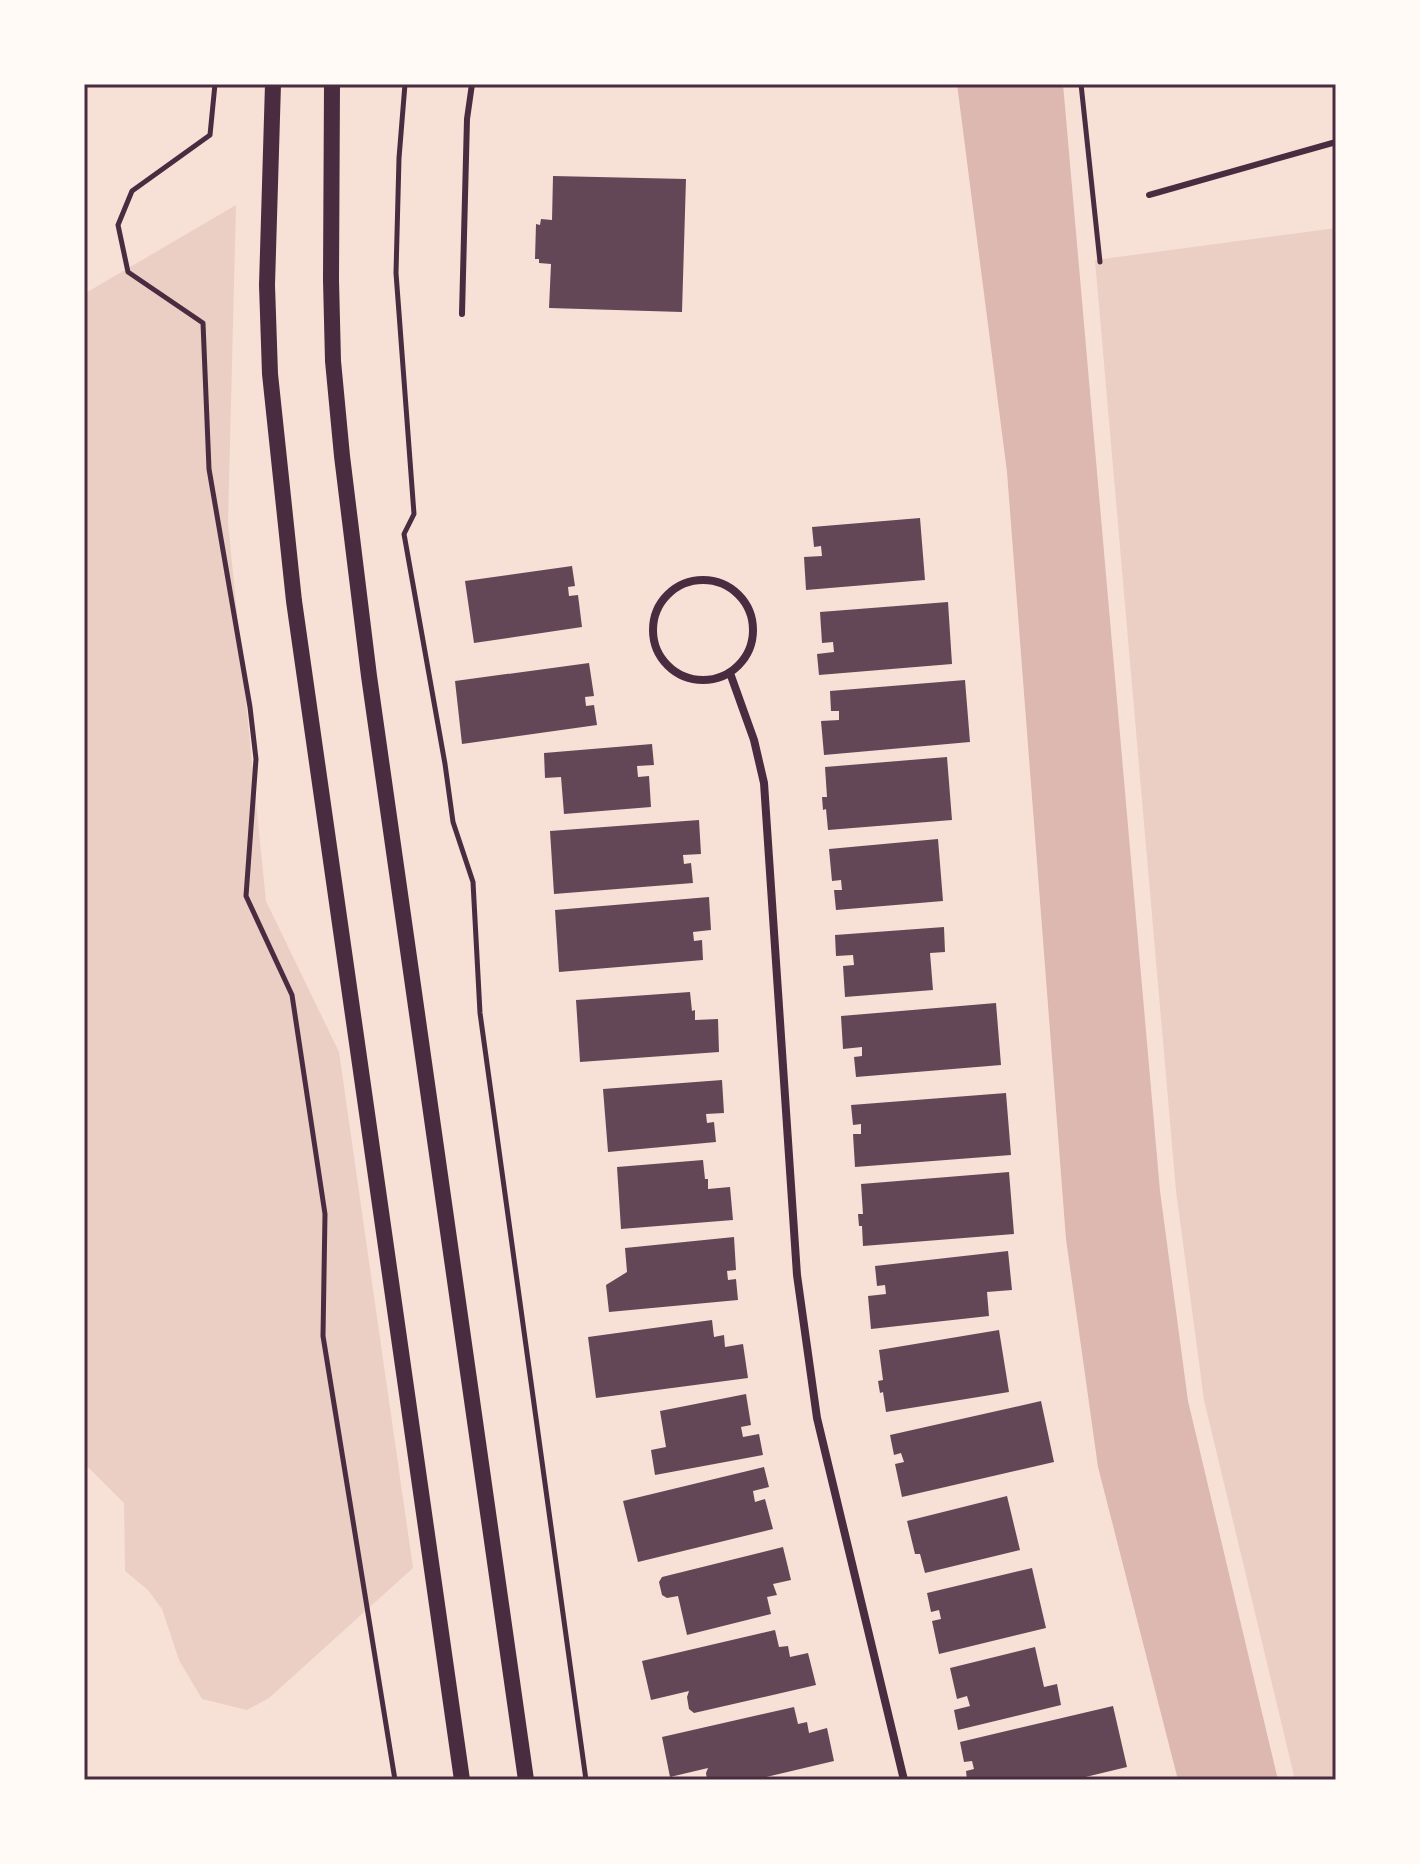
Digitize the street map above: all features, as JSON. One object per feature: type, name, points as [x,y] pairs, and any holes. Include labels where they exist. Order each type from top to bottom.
[{"type":"main road","points":[[273,84],[267,285],[270,374],[294,601],[462,1780]]},
{"type":"main road","points":[[332,84],[333,361],[342,456],[369,676],[526,1780]]},
{"type":"street","points":[[707,580],[725,585],[739,595],[750,611],[753,628],[750,646],[742,661],[730,673],[697,681],[680,676],[665,664],[655,649],[652,632],[655,614],[674,588],[690,581],[707,580]]},
{"type":"street","points":[[730,673],[754,740],[764,783],[797,1275],[817,1418],[904,1780]]},
{"type":"lane","points":[[462,314],[467,119],[472,84]]},
{"type":"lane","points":[[1149,195],[1336,142]]},
{"type":"path","points":[[215,84],[210,135],[132,191],[118,225],[128,272],[203,323],[209,469],[256,759],[246,896],[292,995],[325,1214],[323,1336],[395,1780]]},
{"type":"path","points":[[405,84],[399,158],[396,273],[414,514],[404,534],[453,822],[473,882],[480,1013],[586,1780]]},
{"type":"path","points":[[1081,84],[1100,262]]},
{"type":"shaded area","points":[[957,84],[1063,84],[1160,1191],[1188,1401],[1278,1780],[1178,1780],[1098,1467],[1066,1239],[1007,472]]},
{"type":"shaded area","points":[[236,205],[228,523],[266,901],[339,1052],[413,1568],[269,1698],[247,1710],[202,1699],[179,1660],[162,1609],[148,1590],[125,1571],[124,1503],[84,1463],[84,294]]},
{"type":"shaded area","points":[[1336,228],[1336,1780],[1295,1780],[1204,1400],[1176,1191],[1095,260]]},
{"type":"building","points":[[553,176],[686,179],[682,312],[549,308],[551,264],[539,263],[539,259],[535,259],[536,224],[540,225],[541,219],[552,220]]},
{"type":"building","points":[[920,518],[925,580],[806,590],[804,557],[822,556],[821,546],[814,547],[812,527]]},
{"type":"building","points":[[572,566],[575,586],[568,587],[569,596],[578,595],[582,627],[474,643],[465,581]]},
{"type":"building","points":[[948,602],[952,664],[819,675],[817,654],[834,652],[833,642],[822,643],[820,612]]},
{"type":"building","points":[[589,663],[594,696],[585,697],[586,706],[594,705],[597,725],[462,744],[455,681]]},
{"type":"building","points":[[965,680],[970,742],[824,755],[821,721],[839,720],[839,711],[831,711],[830,691]]},
{"type":"building","points":[[652,744],[654,765],[637,766],[638,777],[649,776],[651,807],[564,814],[561,777],[545,778],[544,753]]},
{"type":"building","points":[[947,757],[952,820],[828,830],[822,797],[827,797],[825,767]]},
{"type":"building","points":[[699,820],[701,854],[683,855],[684,864],[691,863],[693,883],[554,894],[550,831]]},
{"type":"building","points":[[938,839],[943,901],[836,910],[834,890],[842,890],[841,880],[832,881],[829,849]]},
{"type":"building","points":[[709,897],[711,930],[693,932],[694,941],[702,940],[703,960],[559,972],[555,910]]},
{"type":"building","points":[[944,927],[945,952],[930,953],[933,990],[845,997],[843,966],[854,965],[853,955],[836,956],[835,935]]},
{"type":"building","points":[[690,992],[695,1020],[718,1019],[719,1052],[580,1062],[576,1000]]},
{"type":"building","points":[[996,1003],[1001,1065],[856,1077],[854,1057],[862,1056],[862,1047],[843,1049],[841,1016]]},
{"type":"building","points":[[722,1080],[724,1113],[706,1114],[707,1123],[714,1122],[716,1142],[608,1152],[603,1089]]},
{"type":"building","points":[[1006,1093],[1011,1155],[855,1167],[853,1134],[861,1134],[861,1124],[853,1125],[851,1105]]},
{"type":"building","points":[[703,1160],[708,1189],[730,1187],[733,1220],[621,1229],[617,1167]]},
{"type":"building","points":[[1009,1172],[1014,1234],[863,1246],[858,1214],[863,1214],[861,1184]]},
{"type":"building","points":[[734,1237],[736,1270],[727,1271],[728,1280],[736,1279],[738,1300],[609,1312],[606,1285],[627,1272],[625,1248]]},
{"type":"building","points":[[1008,1251],[1012,1290],[987,1292],[989,1316],[871,1329],[868,1296],[886,1294],[885,1285],[877,1286],[875,1266]]},
{"type":"building","points":[[712,1320],[714,1337],[724,1335],[725,1347],[743,1344],[748,1378],[596,1398],[588,1337]]},
{"type":"building","points":[[999,1330],[1009,1392],[886,1412],[878,1381],[883,1380],[879,1350]]},
{"type":"building","points":[[746,1394],[751,1425],[741,1427],[743,1437],[759,1434],[763,1455],[655,1475],[651,1450],[666,1447],[660,1411]]},
{"type":"building","points":[[1041,1401],[1054,1462],[902,1497],[895,1464],[904,1462],[901,1453],[894,1455],[890,1435]]},
{"type":"building","points":[[764,1467],[769,1487],[753,1491],[755,1502],[765,1499],[773,1529],[638,1562],[623,1501]]},
{"type":"building","points":[[1007,1496],[1020,1550],[925,1573],[920,1554],[915,1554],[907,1521]]},
{"type":"building","points":[[783,1547],[791,1580],[773,1584],[777,1595],[767,1597],[771,1614],[687,1635],[678,1596],[667,1598],[662,1595],[659,1582],[662,1577]]},
{"type":"building","points":[[1032,1568],[1046,1628],[939,1654],[932,1621],[941,1619],[939,1610],[931,1612],[927,1593]]},
{"type":"building","points":[[775,1630],[779,1647],[788,1646],[790,1657],[808,1653],[816,1685],[694,1713],[689,1709],[689,1691],[651,1700],[642,1661]]},
{"type":"building","points":[[1035,1647],[1044,1687],[1057,1684],[1061,1705],[958,1730],[954,1710],[970,1706],[967,1696],[957,1699],[950,1668]]},
{"type":"building","points":[[1113,1706],[1127,1767],[1073,1780],[967,1780],[966,1771],[974,1769],[972,1761],[964,1762],[960,1742]]},
{"type":"building","points":[[794,1707],[798,1724],[807,1722],[809,1733],[827,1728],[834,1761],[754,1780],[707,1780],[708,1768],[670,1777],[662,1737]]}]
